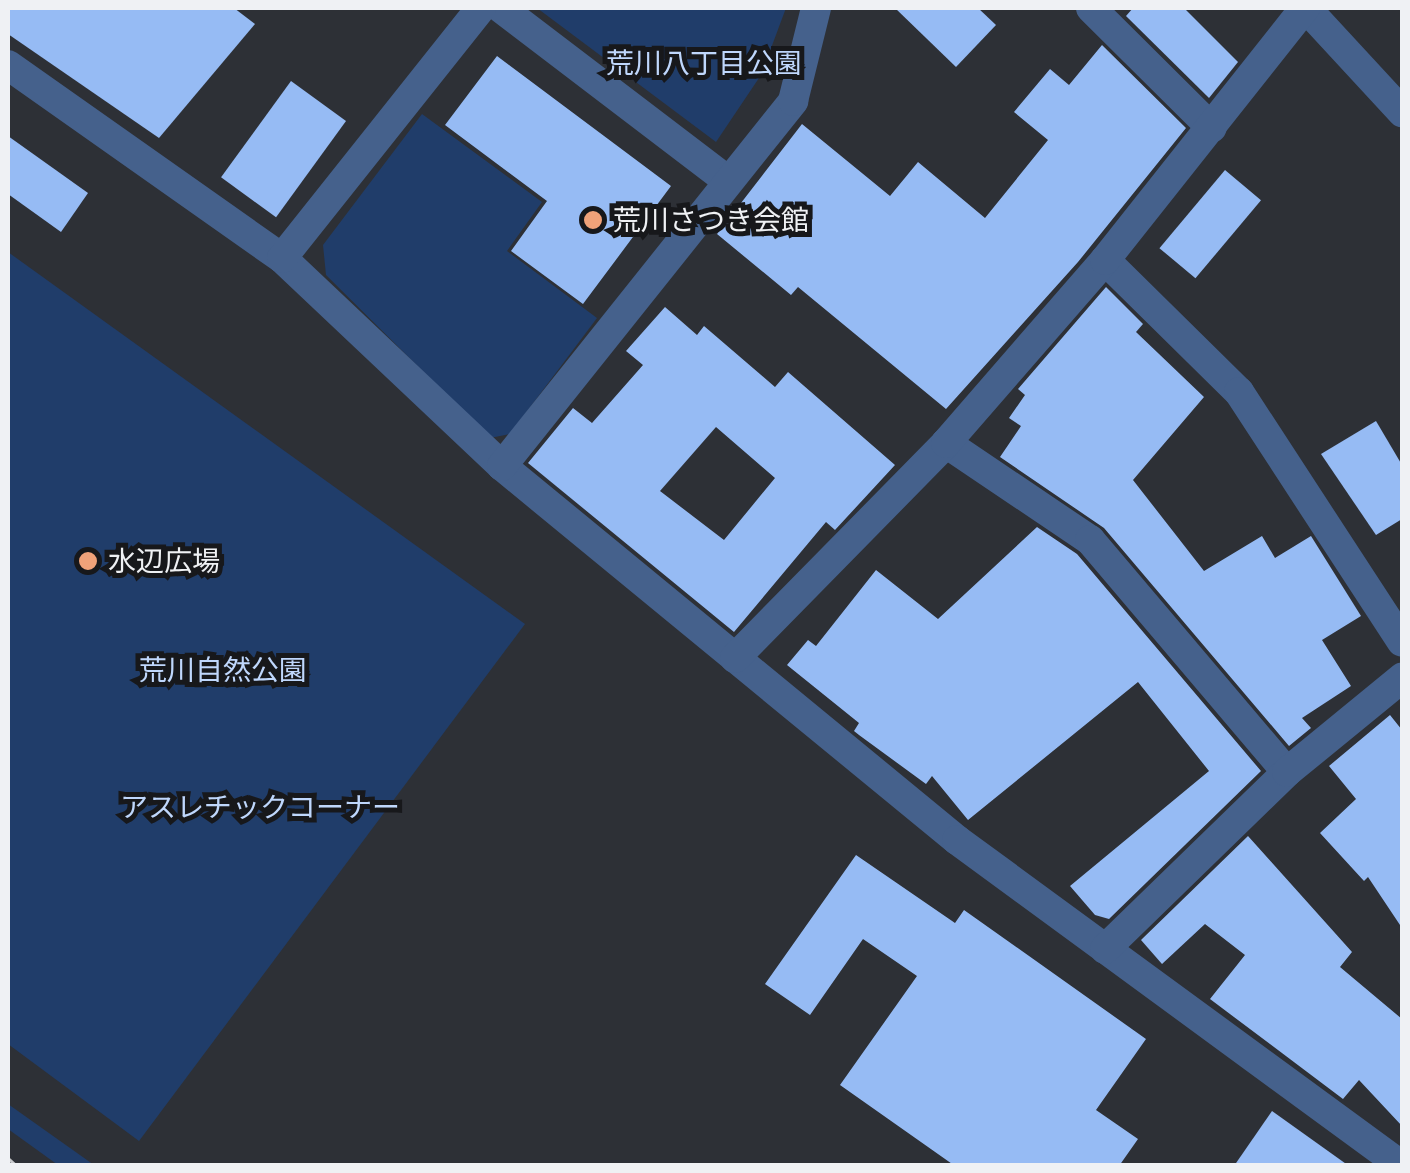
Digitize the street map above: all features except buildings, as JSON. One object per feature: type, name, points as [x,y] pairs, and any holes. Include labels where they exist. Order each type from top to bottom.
[{"type":"street","points":[[282,258],[481,8]]},
{"type":"street","points":[[501,8],[728,180]]},
{"type":"street","points":[[502,466],[792,102],[816,8]]},
{"type":"street","points":[[1091,8],[1212,128]]},
{"type":"street","points":[[735,658],[946,443],[1105,260],[1306,8],[1402,112]]},
{"type":"street","points":[[8,65],[282,258],[502,466],[957,840],[1402,1166]]},
{"type":"street","points":[[1105,260],[1240,392],[1402,642]]},
{"type":"street","points":[[946,443],[1090,540],[1287,772]]},
{"type":"street","points":[[1104,949],[1287,772],[1402,678]]},
{"type":"green space","name":"荒川八丁目公園","points":[[537,8],[786,8],[761,75],[716,142]]},
{"type":"green space","points":[[422,114],[542,202],[507,251],[597,318],[510,434],[490,438],[326,275],[323,245]]},
{"type":"green space","name":"荒川自然公園","points":[[8,252],[525,624],[139,1141],[8,1044]]},
{"type":"green space","points":[[8,1104],[94,1165],[58,1165],[8,1129]]},
{"type":"tram line","points":[[8,1158],[17,1166]]},
{"type":"place","name":"荒川さつき会館","points":[[593,220]]},
{"type":"place","name":"水辺広場","points":[[88,561]]},
{"type":"park label","name":"アスレチックコーナー","points":[[260,807]]}]
